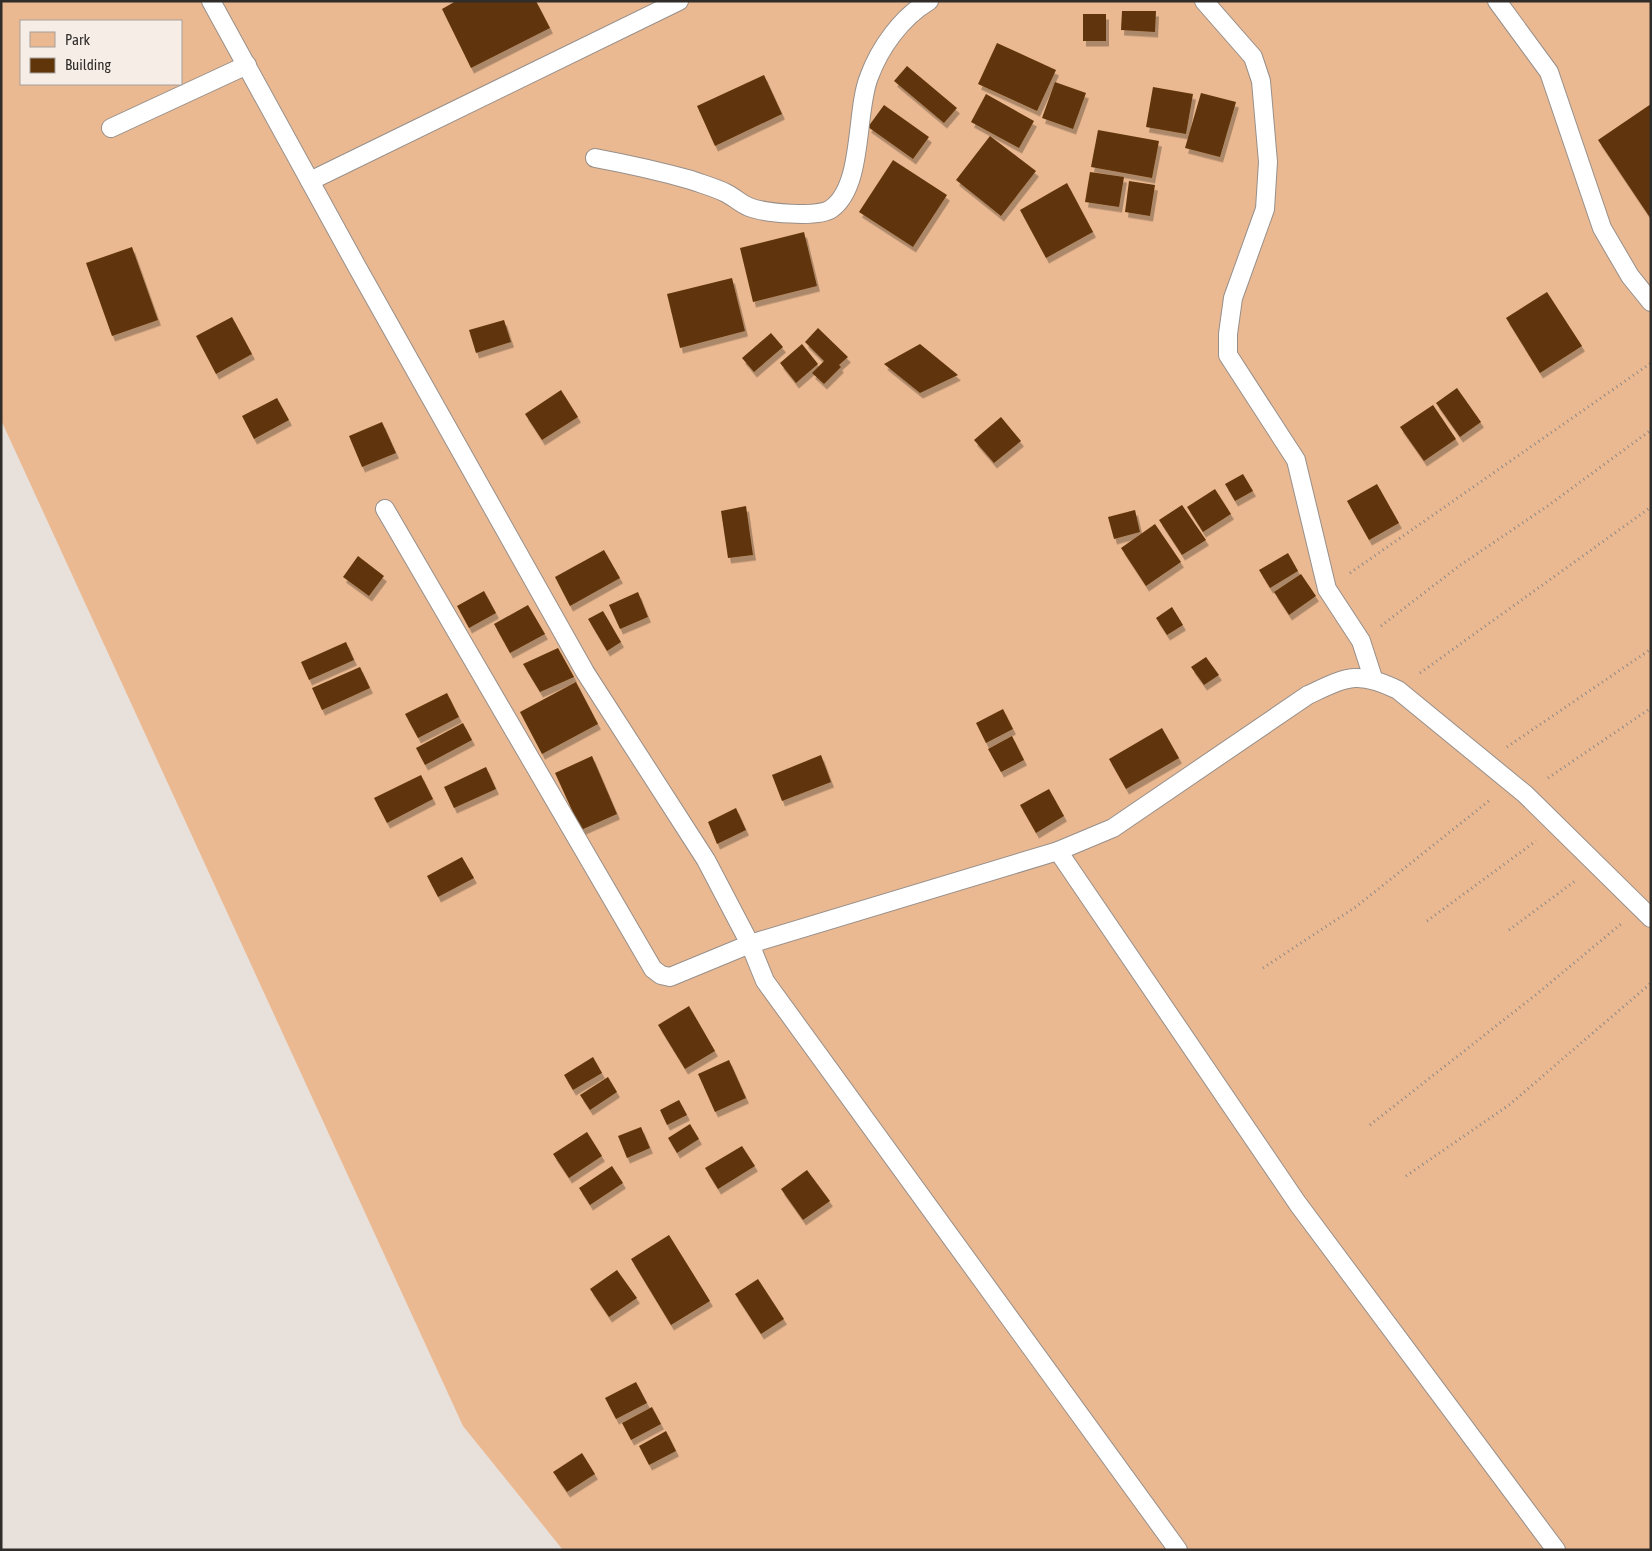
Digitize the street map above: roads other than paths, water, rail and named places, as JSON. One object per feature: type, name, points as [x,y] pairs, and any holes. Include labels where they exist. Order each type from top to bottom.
[{"type":"lane","points":[[211,1],[310,182],[585,672],[706,860],[750,944],[765,981],[1178,1550]]},
{"type":"lane","points":[[310,182],[679,1]]},
{"type":"lane","points":[[595,158],[644,167],[692,181],[725,192],[750,208],[800,214],[830,210],[840,201],[850,181],[868,77],[893,33],[919,7],[929,1]]},
{"type":"lane","points":[[1204,1],[1253,57],[1262,81],[1268,162],[1265,209],[1233,298],[1228,334],[1228,355],[1296,460],[1327,589],[1361,641],[1373,678]]},
{"type":"lane","points":[[1497,1],[1549,72],[1602,228],[1630,276],[1651,302]]},
{"type":"lane","points":[[111,128],[247,65]]},
{"type":"lane","points":[[385,509],[653,969],[661,976],[670,977],[750,944],[1058,851],[1113,828],[1308,696],[1343,679],[1373,678],[1398,690],[1525,794],[1646,913]]},
{"type":"lane","points":[[1058,851],[1298,1204],[1556,1550]]}]
